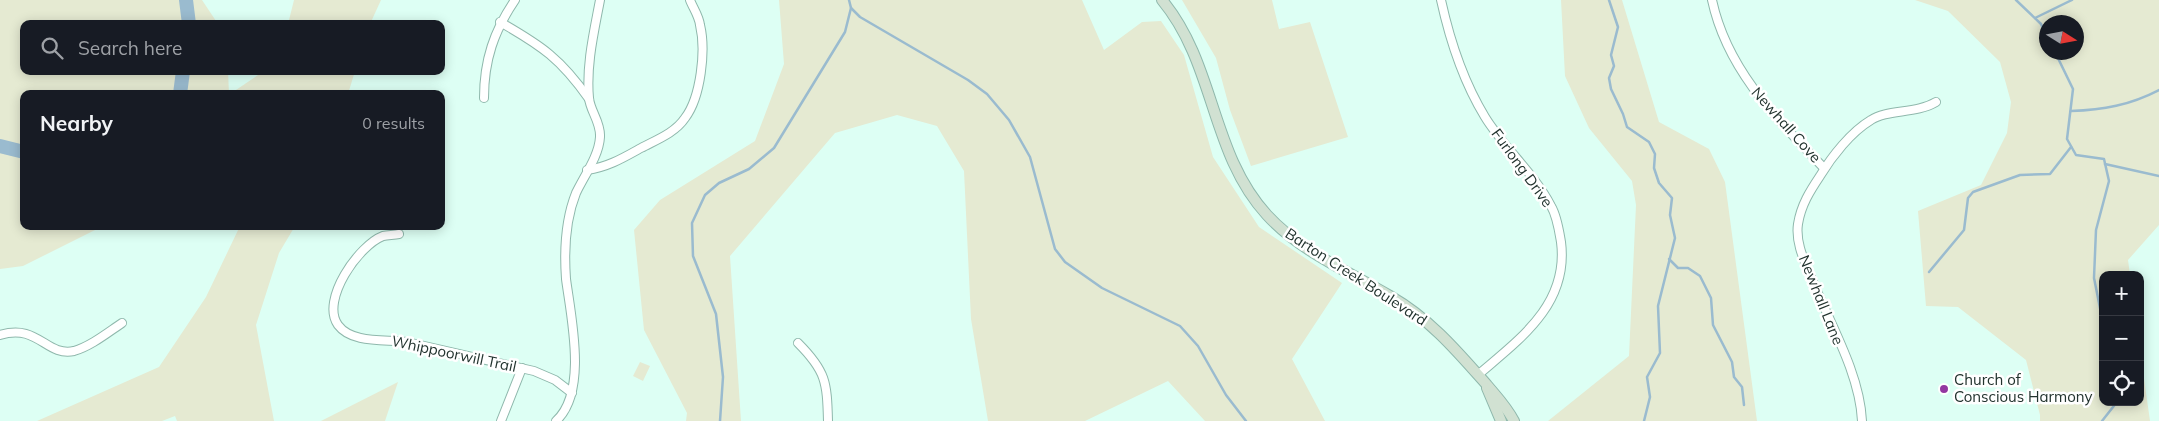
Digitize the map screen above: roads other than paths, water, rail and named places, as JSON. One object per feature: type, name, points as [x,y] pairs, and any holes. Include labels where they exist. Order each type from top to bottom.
[{"type":"street","points":[[484,98],[484,74],[488,57],[500,22],[515,0]]},
{"type":"street","points":[[589,99],[590,57],[600,0]]},
{"type":"street","points":[[587,170],[604,167],[618,161],[671,131],[686,118],[694,100],[704,44],[700,22],[690,0]]},
{"type":"street","name":"Barton Creek Boulevard","points":[[1162,0],[1179,22],[1196,55],[1225,146],[1237,173],[1266,214],[1278,227],[1310,250],[1392,297],[1420,316],[1451,343],[1479,374],[1500,398],[1514,421]]},
{"type":"street","name":"Furlong Drive","points":[[1441,0],[1463,76],[1486,119],[1552,207],[1557,222],[1563,255],[1558,286],[1542,317],[1528,332],[1479,374]]},
{"type":"street","name":"Newhall Cove","points":[[1712,0],[1727,44],[1753,90],[1772,114],[1824,168]]},
{"type":"street","points":[[500,22],[539,44],[572,76],[589,99],[598,122],[600,138],[597,149],[576,195],[569,218],[566,242],[566,277],[575,351],[572,392],[566,410],[556,421]]},
{"type":"street","name":"Newhall Lane","points":[[1862,421],[1854,380],[1801,252],[1797,226],[1804,202],[1824,168],[1857,130],[1873,118],[1925,108],[1936,102]]},
{"type":"street","name":"Whippoorwill Trail","points":[[399,234],[384,236],[368,246],[353,261],[335,298],[333,313],[338,325],[357,338],[388,339],[522,368],[546,376],[572,392]]},
{"type":"street","points":[[0,335],[12,331],[26,333],[59,350],[72,351],[87,346],[122,323]]},
{"type":"street","points":[[798,343],[817,362],[825,378],[828,421]]},
{"type":"street","points":[[501,421],[522,368]]},
{"type":"street","name":"Barton Creek Boulevard","points":[[1486,384],[1501,421]]},
{"type":"waterway","points":[[186,0],[188,20]]},
{"type":"waterway","points":[[849,0],[851,8],[860,17],[968,80],[987,94],[1009,120],[1030,157],[1055,249],[1065,262],[1102,288],[1180,326],[1198,346],[1226,395],[1246,421]]},
{"type":"waterway","points":[[1609,0],[1618,27],[1611,55],[1614,66],[1609,78],[1611,89],[1627,127],[1649,142],[1655,154],[1654,168],[1659,183],[1672,198],[1670,215],[1675,238],[1658,306],[1660,353],[1647,377],[1650,397],[1644,421]]},
{"type":"waterway","points":[[2016,0],[2039,22]]},
{"type":"waterway","points":[[2035,18],[2072,0]]},
{"type":"waterway","points":[[720,421],[723,377],[716,314],[693,256],[692,223],[705,195],[719,183],[749,169],[774,148],[845,32],[851,8]]},
{"type":"waterway","points":[[2059,60],[2073,89],[2067,139],[2076,155],[2104,159],[2109,181],[2096,230],[2094,278],[2102,316]]},
{"type":"waterway","points":[[181,90],[182,75]]},
{"type":"waterway","points":[[2071,111],[2116,106],[2159,90]]},
{"type":"waterway","points":[[0,146],[20,151]]},
{"type":"waterway","points":[[1929,272],[1964,230],[1968,198],[1973,192],[2020,175],[2050,174],[2071,147]]},
{"type":"waterway","points":[[2105,164],[2159,176]]},
{"type":"waterway","points":[[1669,259],[1678,268],[1688,268],[1700,276],[1711,298],[1713,325],[1732,362],[1734,377],[1742,387],[1744,405]]},
{"type":"waterway","points":[[2102,421],[2114,406]]},
{"type":"place","name":"Church of Conscious Harmony","points":[[1944,389]]}]
